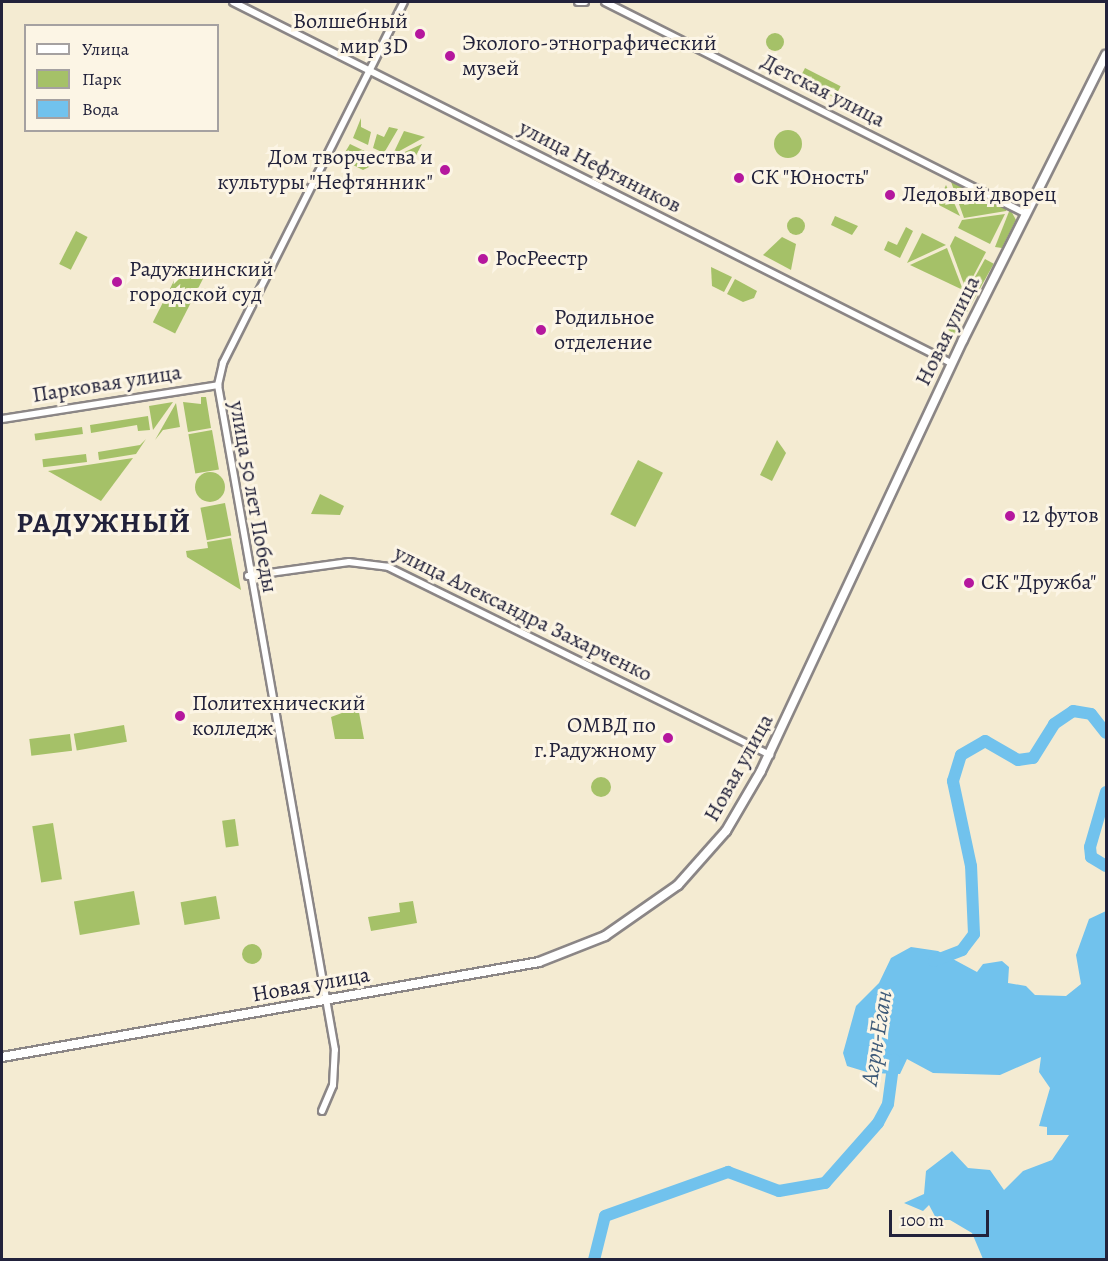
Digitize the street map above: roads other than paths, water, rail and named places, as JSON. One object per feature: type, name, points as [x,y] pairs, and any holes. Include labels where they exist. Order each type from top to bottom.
[{"type":"street","name":"улица Нефтяников","points":[[233,2],[951,363]]},
{"type":"street","name":"улица 50 лет Победы","points":[[322,1111],[332,1093],[336,1060],[248,576],[218,386],[223,363],[404,2]]},
{"type":"street","points":[[578,2],[585,2]]},
{"type":"street","name":"Детская улица","points":[[605,2],[1025,213]]},
{"type":"street","name":"Новая улица","points":[[2,1057],[539,962],[605,936],[666,895],[705,857],[739,812],[770,755],[951,363],[1107,55]]},
{"type":"street","name":"Парковая улица","points":[[2,419],[218,386]]},
{"type":"street","name":"улица Александра Захарченко","points":[[248,576],[349,562],[388,567],[770,755]]},
{"type":"water","points":[[1106,911],[1106,1259],[983,1259],[972,1233],[950,1220],[937,1220],[929,1205],[923,1211],[904,1203],[924,1194],[926,1171],[952,1151],[968,1168],[990,1170],[1004,1190],[1023,1171],[1052,1160],[1069,1135],[1047,1135],[1047,1127],[1039,1126],[1050,1088],[1039,1072],[1041,1057],[1000,1075],[933,1073],[907,1059],[900,1074],[870,1073],[847,1066],[843,1053],[856,1006],[879,983],[891,958],[911,947],[938,951],[977,972],[983,964],[1002,961],[1009,967],[1008,983],[1026,986],[1035,995],[1066,996],[1081,984],[1076,955],[1089,919]]},
{"type":"waterway","name":"Агрн-Еган","points":[[934,961],[962,950],[974,934],[971,866],[953,781],[961,755],[985,741],[1018,760],[1033,758],[1054,724],[1073,711],[1091,714],[1106,733]]},
{"type":"waterway","name":"Агрн-Еган","points":[[1106,792],[1090,847],[1091,857],[1106,866]]},
{"type":"waterway","name":"Агрн-Еган","points":[[594,1260],[605,1216],[728,1172],[779,1191],[825,1183],[878,1123],[888,1104],[894,1059]]},
{"type":"place","name":"Волшебный мир 3D","points":[[420,34]]},
{"type":"place","name":"Эколого-этнографический музей","points":[[450,56]]},
{"type":"place","name":"Дом творчества и культуры \"Нефтянник\"","points":[[445,170]]},
{"type":"place","name":"СК \"Юность\"","points":[[739,178]]},
{"type":"place","name":"Ледовый дворец","points":[[890,195]]},
{"type":"place","name":"РосРеестр","points":[[483,259]]},
{"type":"place","name":"Радужнинский городской суд","points":[[117,282]]},
{"type":"place","name":"Родильное отделение","points":[[541,330]]},
{"type":"place","name":"12 футов","points":[[1010,516]]},
{"type":"place","name":"СК \"Дружба\"","points":[[969,583]]},
{"type":"place","name":"Политехнический колледж","points":[[180,716]]},
{"type":"place","name":"ОМВД по г.Радужному","points":[[668,738]]},
{"type":"district","name":"РАДУЖНЫЙ","points":[[104,523]]}]
